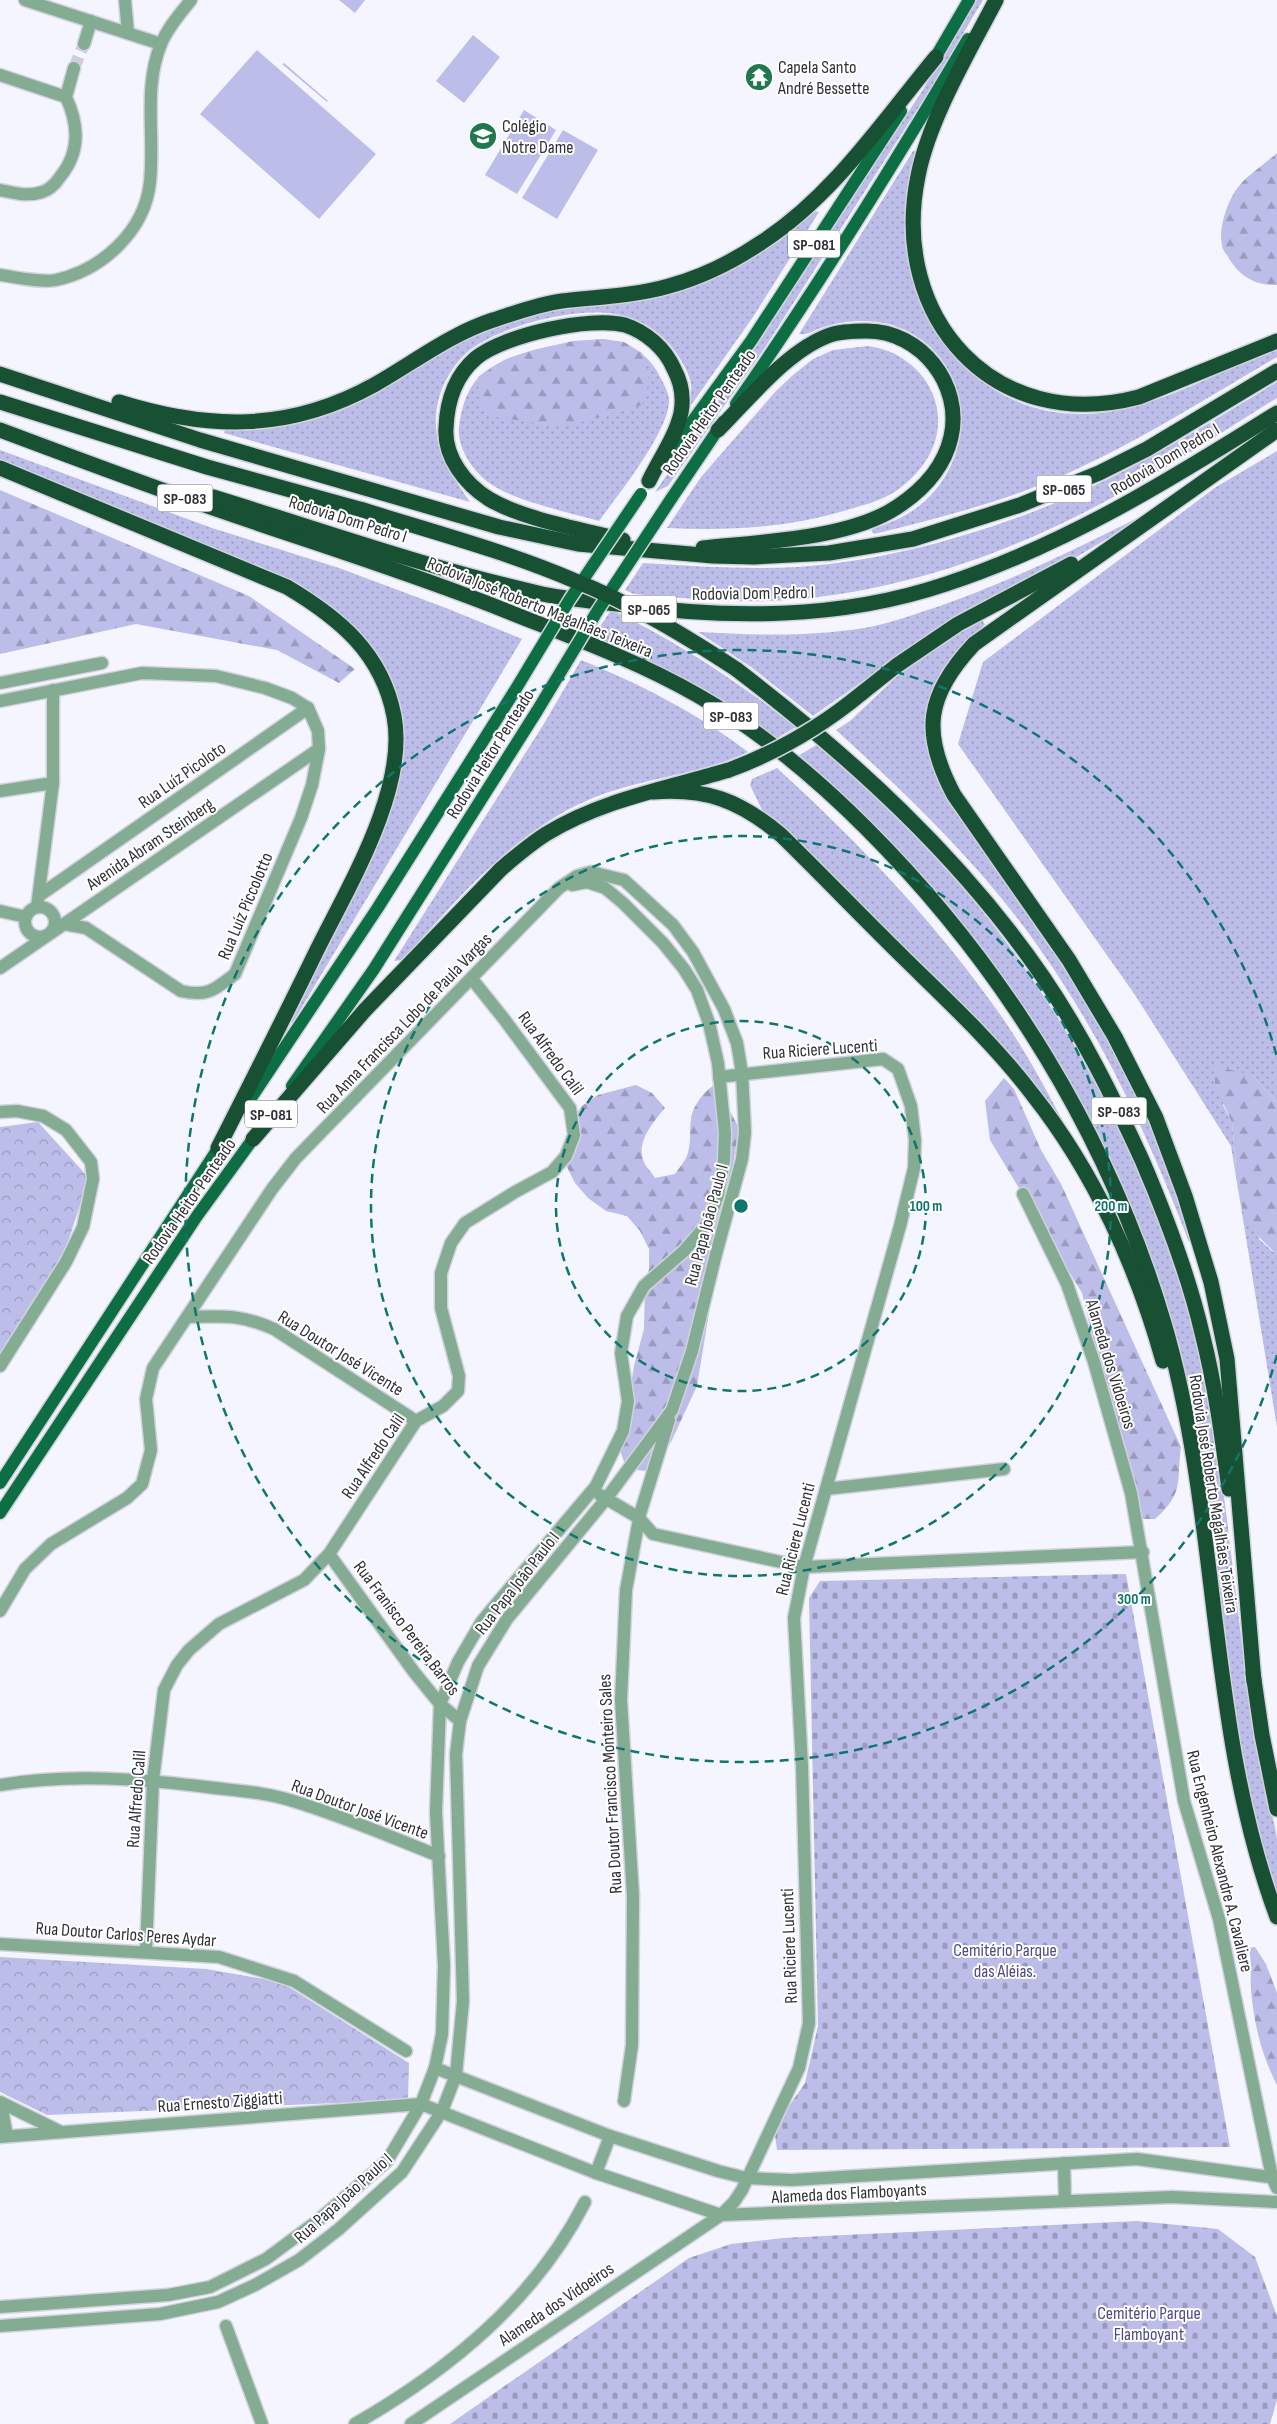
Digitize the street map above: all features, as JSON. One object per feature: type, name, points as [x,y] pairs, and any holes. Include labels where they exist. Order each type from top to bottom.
[{"type":"highway","points":[[996,0],[938,116],[925,149],[914,200],[911,228],[918,275],[926,297],[951,342],[966,359],[1005,387],[1040,400],[1095,406],[1116,404],[1139,397],[1277,341]]},
{"type":"highway","points":[[0,365],[160,415],[199,421],[241,423],[278,420],[307,413],[372,386],[434,348],[491,320],[559,302],[667,287],[693,279],[739,257],[763,242],[804,210],[845,167],[936,57]]},
{"type":"highway","points":[[645,487],[678,421],[682,397],[680,380],[672,362],[662,348],[643,333],[624,325],[603,323],[580,324],[535,332],[477,357],[462,374],[452,392],[446,414],[445,436],[450,454],[459,472],[489,499],[514,510],[655,549]]},
{"type":"highway","points":[[672,551],[810,535],[854,525],[896,508],[917,492],[934,475],[945,456],[952,436],[953,412],[948,390],[939,371],[916,346],[900,337],[876,331],[855,331],[831,334],[791,358],[718,430]]},
{"type":"highway","name":"Rodovia Dom Pedro I","points":[[0,374],[200,440],[500,527],[578,544],[655,549],[713,556],[746,557],[829,553],[913,539],[957,527],[1055,492],[1099,473],[1146,448],[1277,371]]},
{"type":"highway","name":"Rodovia José Roberto Magalhães Teixeira","points":[[0,402],[207,466],[363,510],[526,562],[574,580],[631,607],[689,638],[736,670],[824,740],[892,802],[962,874],[1043,978],[1109,1090],[1162,1207],[1177,1247],[1202,1330],[1212,1373],[1226,1464],[1254,1682],[1267,1765],[1277,1809]]},
{"type":"highway","name":"Rodovia Dom Pedro I","points":[[0,429],[409,558],[541,594],[667,611],[760,615],[808,613],[900,597],[946,584],[1004,563],[1069,534],[1146,494],[1277,413]]},
{"type":"highway","name":"Rodovia José Roberto Magalhães Teixeira","points":[[0,429],[192,501],[371,561],[592,644],[702,698],[733,717],[816,781],[846,808],[918,882],[980,958],[1026,1024],[1072,1102],[1094,1147],[1140,1254],[1164,1324],[1183,1404],[1207,1550],[1222,1678],[1241,1797],[1264,1881],[1277,1917]]},
{"type":"highway","points":[[1254,1682],[1227,1359],[1211,1282],[1185,1196],[1156,1118],[1115,1037],[1069,960],[954,795],[943,773],[932,730],[935,707],[941,687],[951,671],[974,644],[1277,430]]},
{"type":"highway","points":[[0,468],[287,587],[318,605],[342,624],[362,645],[378,668],[388,695],[394,716],[397,740],[394,767],[375,829],[303,980],[218,1148]]},
{"type":"highway","points":[[253,1139],[364,1010],[501,869],[545,834],[567,822],[622,800],[752,762],[805,735],[896,666],[972,616],[1135,531]]},
{"type":"highway","points":[[652,792],[676,790],[708,794],[728,800],[762,820],[781,835],[988,1042],[1034,1095],[1088,1179],[1134,1276],[1158,1344],[1194,1468]]},
{"type":"main road","name":"Rodovia Heitor Penteado","points":[[0,1483],[218,1148],[377,909],[514,692],[570,599],[645,487],[751,341],[936,57],[969,0]]},
{"type":"main road","name":"Rodovia Heitor Penteado","points":[[0,1513],[197,1216],[374,969],[537,711],[598,610],[671,499],[788,330],[873,196],[990,0]]},
{"type":"street","points":[[25,0],[161,44]]},
{"type":"street","points":[[125,0],[128,33]]},
{"type":"street","points":[[0,275],[54,280],[73,275],[82,272],[108,256],[129,234],[145,206],[150,183],[153,76],[161,44],[174,21],[191,0]]},
{"type":"street","points":[[84,44],[91,21]]},
{"type":"street","points":[[0,190],[29,195],[45,192],[68,167],[75,150],[76,130],[73,112],[66,97],[74,68]]},
{"type":"street","points":[[0,75],[66,97]]},
{"type":"street","points":[[0,683],[102,663]]},
{"type":"street","points":[[0,701],[142,673],[216,676],[265,688],[292,698],[308,708],[318,731],[319,750]]},
{"type":"street","points":[[38,901],[51,912],[55,919],[50,933],[43,936],[35,936],[28,932],[25,924],[26,917],[38,901],[53,783],[53,690]]},
{"type":"street","name":"Rua Luíz Picoloto","points":[[38,901],[308,708]]},
{"type":"street","name":"Avenida Abram Steinberg","points":[[0,968],[319,750]]},
{"type":"street","name":"Rua Luíz Piccolotto","points":[[64,924],[86,928],[181,990],[199,995],[215,989],[235,974],[301,818],[312,785],[319,750]]},
{"type":"street","points":[[0,791],[53,783]]},
{"type":"street","name":"Rua Papa João Paulo I","points":[[0,2326],[160,2314],[218,2302],[255,2285],[299,2260],[339,2229],[402,2172],[442,2110],[456,2075],[463,2001],[456,1754],[460,1720],[478,1666],[507,1619],[606,1499],[672,1410],[692,1351],[742,1159],[745,1132],[742,1073],[737,1043],[724,1009],[694,952],[673,925],[624,880],[592,872],[578,876],[559,888]]},
{"type":"street","name":"Rua Papa João Paulo I","points":[[0,2307],[168,2295],[210,2286],[250,2267],[266,2259],[316,2222],[387,2162],[421,2104],[435,2068],[442,2034],[444,1966],[436,1812],[440,1704],[458,1662],[482,1621],[593,1490],[623,1431],[628,1401],[621,1353],[627,1316],[644,1286],[684,1251],[708,1222],[718,1195],[724,1160],[725,1132],[719,1077],[710,1023],[697,990],[684,969],[663,943],[624,903],[605,888],[587,882],[559,888]]},
{"type":"street","name":"Rua Anna Francisca Lobo de Paula Vargas","points":[[0,1611],[25,1570],[51,1544],[127,1498],[142,1484],[151,1450],[146,1398],[153,1368],[272,1188],[296,1158],[559,888]]},
{"type":"street","points":[[0,911],[26,917]]},
{"type":"street","name":"Rua Alfredo Calil","points":[[146,1951],[153,1780],[164,1690],[177,1665],[189,1650],[219,1624],[304,1580],[329,1554],[416,1421],[443,1406],[458,1391],[459,1376],[441,1308],[441,1273],[451,1243],[465,1223],[552,1172],[566,1156],[574,1135],[570,1108],[472,979]]},
{"type":"street","name":"Rua Riciere Lucenti","points":[[719,1077],[883,1059],[898,1069],[910,1106],[915,1140],[911,1177],[900,1226],[804,1567],[794,1618],[802,1776],[809,2023],[799,2068],[734,2202],[721,2215]]},
{"type":"street","points":[[0,1112],[17,1111],[43,1116],[66,1130],[91,1162],[92,1179],[83,1226],[66,1262],[0,1366]]},
{"type":"street","name":"Alameda dos Vidoeiros","points":[[1023,1194],[1068,1284],[1094,1362],[1131,1493],[1142,1552]]},
{"type":"street","name":"Rua Doutor José Vicente","points":[[187,1317],[234,1316],[255,1321],[274,1330],[416,1421]]},
{"type":"street","name":"Rua Doutor Francisco Monteiro Sales","points":[[624,2101],[632,2045],[633,1896],[620,1700],[626,1590],[639,1518],[672,1410]]},
{"type":"street","points":[[826,1489],[1004,1469]]},
{"type":"street","points":[[593,1490],[639,1518],[653,1534],[804,1567],[1142,1552]]},
{"type":"street","name":"Rua Engenheiro Alexandre A. Cavaliere","points":[[1142,1552],[1165,1701],[1184,1801],[1219,1919],[1275,2181]]},
{"type":"street","name":"Rua Franisco Pereira Barros","points":[[329,1554],[414,1672],[440,1704],[460,1720]]},
{"type":"street","name":"Rua Doutor José Vicente","points":[[0,1785],[47,1778],[153,1780],[291,1800],[339,1816],[438,1856]]},
{"type":"street","name":"Rua Doutor Carlos Peres Aydar","points":[[0,1944],[146,1951],[220,1957],[294,1981],[406,2051]]},
{"type":"street","points":[[435,2068],[456,2075]]},
{"type":"street","name":"Alameda dos Flamboyants","points":[[456,2075],[610,2136],[718,2171],[746,2178],[792,2180],[1137,2159],[1275,2181]]},
{"type":"street","points":[[1,2102],[61,2132]]},
{"type":"street","points":[[1,2102],[4,2136]]},
{"type":"street","name":"Rua Ernesto Ziggiatti","points":[[4,2136],[421,2104],[442,2110]]},
{"type":"street","name":"Alameda dos Flamboyants","points":[[442,2110],[596,2173],[721,2215],[1172,2197],[1277,2202]]},
{"type":"street","points":[[596,2173],[610,2136]]},
{"type":"street","points":[[1064,2163],[1065,2201]]},
{"type":"street","points":[[356,2424],[431,2375],[478,2339],[537,2277],[571,2229],[584,2202]]},
{"type":"street","name":"Alameda dos Vidoeiros","points":[[411,2424],[721,2215]]},
{"type":"street","points":[[226,2326],[262,2424]]},
{"type":"green space","points":[[339,0],[365,0],[355,13]]},
{"type":"green space","points":[[977,0],[983,0],[927,94],[764,349],[668,486],[655,492],[757,345],[922,91]]},
{"type":"green space","points":[[473,35],[500,57],[464,103],[436,81]]},
{"type":"green space","points":[[257,50],[376,154],[319,219],[200,114]]},
{"type":"green space","points":[[284,63],[328,101],[282,64]]},
{"type":"green space","points":[[524,110],[556,130],[517,194],[485,175]]},
{"type":"green space","points":[[563,130],[598,150],[557,219],[522,198]]},
{"type":"green space","points":[[920,150],[909,187],[905,215],[909,261],[919,296],[935,328],[956,357],[982,381],[1013,400],[1047,411],[1085,414],[1109,412],[1158,399],[1208,379],[1277,347],[1277,357],[1105,456],[1055,479],[978,506],[874,534],[871,530],[909,513],[925,501],[939,486],[957,450],[961,431],[961,411],[958,392],[950,373],[939,356],[917,336],[899,327],[881,322],[855,321],[837,323],[808,333],[799,334],[913,151]]},
{"type":"green space","points":[[1277,153],[1277,285],[1269,285],[1261,284],[1248,278],[1236,268],[1222,248],[1221,230],[1228,206],[1239,186],[1247,177]]},
{"type":"green space","points":[[812,211],[819,212],[753,317],[689,408],[691,391],[689,376],[675,351],[663,337],[649,326],[625,316],[581,313],[540,320],[501,333],[470,350],[455,366],[444,384],[437,405],[436,427],[437,438],[443,457],[470,502],[224,433],[225,429],[258,427],[373,393],[462,342],[509,322],[540,313],[596,304],[711,279],[762,252]]},
{"type":"green space","points":[[603,339],[627,345],[646,358],[657,371],[666,388],[669,399],[667,412],[661,427],[642,462],[599,521],[556,510],[511,495],[482,477],[467,458],[459,435],[463,407],[467,395],[478,378],[503,361],[519,355],[554,346]]},
{"type":"green space","points":[[603,339],[624,342],[642,353],[649,382],[642,405],[563,427],[490,416],[479,398],[478,377],[506,359],[573,341]]},
{"type":"green space","points":[[868,346],[883,349],[910,364],[930,387],[936,402],[938,417],[935,442],[922,466],[910,480],[896,491],[878,500],[803,521],[758,527],[713,529],[667,528],[701,477],[775,392],[793,375],[813,359],[833,350]]},
{"type":"green space","points":[[1277,382],[1277,398],[1134,486],[1050,529],[941,571],[866,589],[828,596],[789,600],[712,600],[634,594],[625,590],[643,563],[721,567],[798,567],[877,557],[956,538],[1033,512],[1106,480],[1193,433]]},
{"type":"green space","points":[[0,450],[212,528],[339,568],[522,639],[293,1022],[287,1024],[402,752],[373,651],[340,614],[295,585],[0,461]]},
{"type":"green space","points":[[1277,451],[1277,1103],[1252,1075],[1223,1105],[1232,1123],[1236,1165],[1259,1239],[1273,1252],[1277,1251],[1277,1427],[1231,1146],[1135,995],[958,744],[983,662],[1216,487]]},
{"type":"green space","points":[[0,490],[249,596],[355,669],[339,683],[277,650],[136,624],[0,654]]},
{"type":"green space","points":[[1161,506],[1080,555],[963,611],[813,716],[751,667],[698,632],[802,634],[843,631],[883,624],[937,607],[995,585],[1079,547]]},
{"type":"green space","points":[[611,610],[660,635],[706,663],[796,727],[777,738],[692,683],[594,636]]},
{"type":"green space","points":[[981,618],[985,625],[964,645],[948,665],[936,683],[929,703],[926,723],[928,745],[935,769],[946,796],[1051,943],[1125,1066],[1161,1146],[1191,1234],[1189,1242],[1142,1129],[1106,1056],[1065,986],[1042,952],[1020,921],[971,863],[919,808],[836,730],[850,721],[908,666]]},
{"type":"green space","points":[[581,660],[668,700],[748,752],[696,770],[606,793],[575,806],[547,822],[520,841],[470,886],[403,960],[394,961],[545,722]]},
{"type":"green space","points":[[818,744],[892,812],[934,855],[980,908],[1022,964],[1060,1022],[1096,1083],[1127,1146],[1154,1211],[1178,1277],[1197,1344],[1212,1418],[1224,1493],[1251,1711],[1262,1777],[1276,1832],[1277,1898],[1247,1792],[1170,1328],[1028,1016],[969,933],[798,756]]},
{"type":"green space","points":[[777,768],[869,857],[926,919],[953,952],[979,985],[1024,1051],[1077,1148],[786,833],[763,812],[750,785],[752,779]]},
{"type":"green space","points":[[1215,1066],[1252,1075],[1277,1103],[1277,1251],[1274,1252],[1246,1224],[1238,1186],[1232,1123],[1215,1085]]},
{"type":"green space","points":[[1004,1078],[1014,1089],[1041,1150],[1061,1184],[1181,1447],[1175,1494],[1165,1510],[1155,1519],[1136,1519],[1082,1293],[990,1140],[985,1101]]},
{"type":"green space","points":[[636,1085],[652,1093],[665,1108],[647,1133],[642,1147],[644,1162],[655,1178],[675,1174],[685,1160],[689,1148],[692,1115],[699,1100],[711,1087],[715,1085],[739,1128],[697,1386],[671,1442],[660,1458],[645,1471],[626,1468],[620,1450],[634,1366],[644,1329],[649,1249],[640,1231],[627,1216],[606,1211],[588,1198],[575,1183],[566,1165],[571,1122],[582,1106],[598,1095]]},
{"type":"green space","points":[[38,1122],[89,1178],[62,1260],[0,1357],[0,1127]]},
{"type":"green space","name":"Cemitério Parque das Aléias.","points":[[1126,1574],[1230,2147],[777,2150],[774,2128],[805,2083],[818,2026],[809,1598],[820,1581]]},
{"type":"green space","points":[[1255,1947],[1266,1964],[1277,1993],[1277,2085],[1259,2039],[1254,2015],[1249,1948]]},
{"type":"green space","points":[[0,1957],[206,1969],[281,1982],[409,2063],[408,2100],[47,2115],[0,2092]]},
{"type":"green space","name":"Cemitério Parque Flamboyant","points":[[1137,2221],[1218,2229],[1255,2257],[1277,2316],[1277,2400],[1270,2424],[450,2424],[689,2258],[731,2244],[783,2238]]},
{"type":"tunnel","points":[[74,68],[84,44]]},
{"type":"place","name":"Capela Santo André Bessette","points":[[759,77]]},
{"type":"place","name":"Colégio Notre Dame","points":[[483,136]]}]
